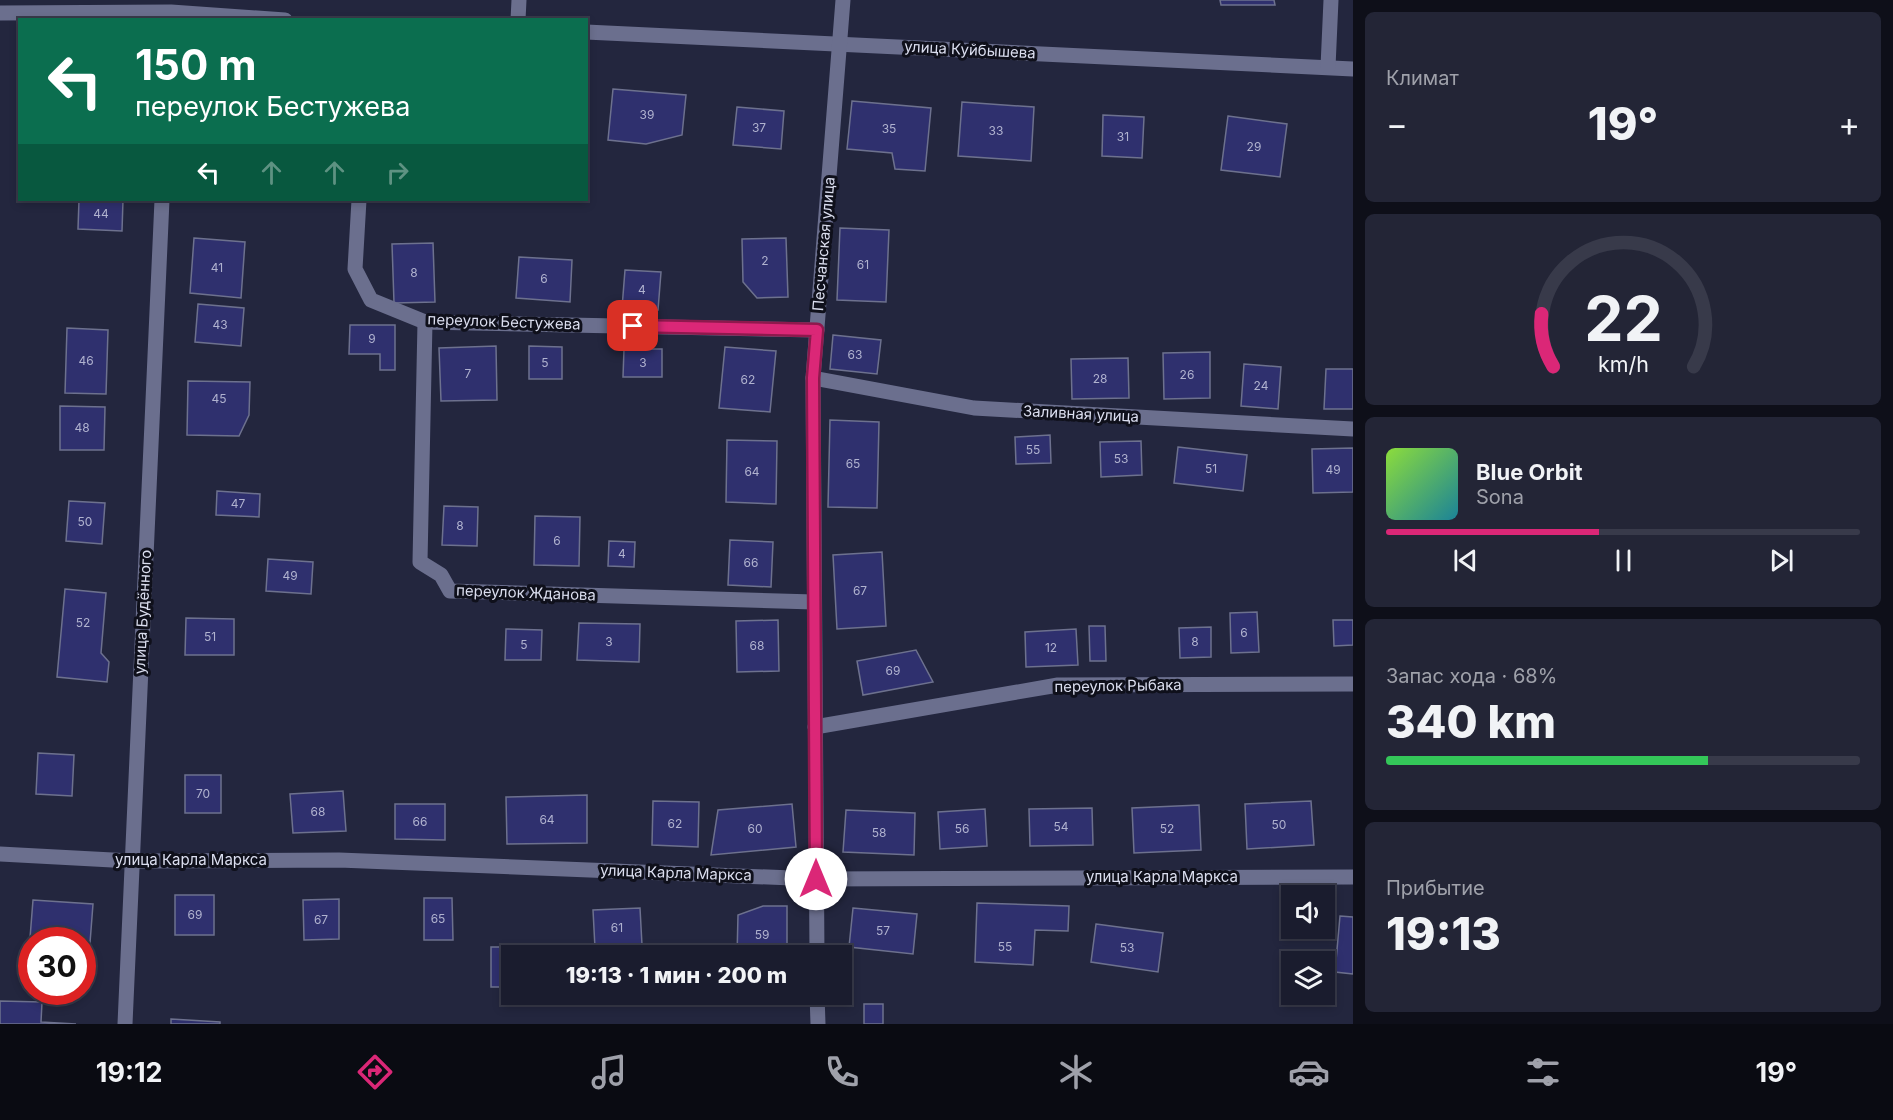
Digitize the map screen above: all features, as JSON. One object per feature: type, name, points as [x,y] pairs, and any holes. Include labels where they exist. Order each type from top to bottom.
[{"type":"street","points":[[518,18],[519,0]]},
{"type":"street","name":"Песчанская улица","points":[[817,945],[813,378],[843,0]]},
{"type":"street","points":[[1328,67],[1331,0]]},
{"type":"street","points":[[0,13],[171,11],[260,18]]},
{"type":"street","name":"улица Куйбышева","points":[[588,32],[1353,69]]},
{"type":"street","name":"улица Будённого","points":[[124,1024],[162,201]]},
{"type":"street","name":"переулок Бестужева","points":[[359,201],[355,269],[370,300],[425,322],[817,330]]},
{"type":"street","name":"переулок Жданова","points":[[425,322],[420,562],[441,575],[450,591],[814,602]]},
{"type":"street","name":"Заливная улица","points":[[813,378],[974,408],[1353,429]]},
{"type":"street","name":"переулок Рыбака","points":[[815,728],[1058,685],[1353,684]]},
{"type":"street","name":"улица Карла Маркса","points":[[0,854],[131,861],[339,860],[816,879],[1353,877]]},
{"type":"street","points":[[818,1005],[818,1024]]},
{"type":"building","points":[[1220,0],[1274,0],[1275,5],[1221,5]]},
{"type":"building","points":[[613,89],[686,95],[682,135],[646,144],[608,140]]},
{"type":"building","points":[[852,101],[931,108],[925,171],[895,169],[892,153],[847,149]]},
{"type":"building","points":[[962,102],[1034,107],[1031,161],[958,156]]},
{"type":"building","points":[[737,107],[784,111],[781,149],[733,145]]},
{"type":"building","points":[[1103,115],[1144,117],[1142,158],[1102,156]]},
{"type":"building","points":[[1228,116],[1287,124],[1280,177],[1221,170]]},
{"type":"building","points":[[79,201],[123,201],[122,231],[78,229]]},
{"type":"building","points":[[840,228],[889,230],[886,302],[837,300]]},
{"type":"building","points":[[194,238],[245,242],[241,298],[190,293]]},
{"type":"building","points":[[786,238],[788,297],[757,298],[743,282],[742,239]]},
{"type":"building","points":[[433,243],[435,302],[394,303],[392,244]]},
{"type":"building","points":[[519,257],[572,260],[570,302],[516,298]]},
{"type":"building","points":[[625,270],[661,272],[658,310],[622,308]]},
{"type":"building","points":[[198,304],[244,308],[241,346],[195,342]]},
{"type":"building","points":[[350,325],[395,325],[395,370],[380,370],[380,354],[349,354]]},
{"type":"building","points":[[67,328],[108,330],[106,394],[65,393]]},
{"type":"building","points":[[833,335],[881,340],[877,374],[830,369]]},
{"type":"building","points":[[496,346],[497,400],[441,401],[439,348]]},
{"type":"building","points":[[529,346],[562,347],[562,379],[529,379]]},
{"type":"building","points":[[725,347],[776,351],[770,412],[719,408]]},
{"type":"building","points":[[624,349],[662,349],[662,377],[623,377]]},
{"type":"building","points":[[1210,352],[1210,398],[1164,399],[1163,353]]},
{"type":"building","points":[[1128,358],[1129,398],[1072,399],[1071,359]]},
{"type":"building","points":[[1244,364],[1281,367],[1278,409],[1241,406]]},
{"type":"building","points":[[1326,369],[1353,369],[1353,409],[1324,409]]},
{"type":"building","points":[[188,381],[250,382],[249,415],[239,436],[187,435]]},
{"type":"building","points":[[60,406],[105,407],[104,450],[60,450]]},
{"type":"building","points":[[830,420],[879,422],[877,508],[828,507]]},
{"type":"building","points":[[1050,435],[1051,463],[1016,464],[1015,437]]},
{"type":"building","points":[[727,440],[777,441],[776,504],[726,502]]},
{"type":"building","points":[[1141,441],[1142,475],[1101,477],[1100,442]]},
{"type":"building","points":[[1178,447],[1247,455],[1243,491],[1174,483]]},
{"type":"building","points":[[1353,448],[1353,492],[1313,493],[1312,449]]},
{"type":"building","points":[[217,491],[260,494],[259,517],[216,515]]},
{"type":"building","points":[[69,501],[105,503],[102,544],[66,541]]},
{"type":"building","points":[[444,506],[478,507],[477,546],[442,545]]},
{"type":"building","points":[[535,516],[580,517],[579,566],[534,565]]},
{"type":"building","points":[[730,540],[773,542],[771,587],[728,585]]},
{"type":"building","points":[[609,541],[635,542],[634,567],[608,566]]},
{"type":"building","points":[[882,552],[886,626],[837,629],[833,555]]},
{"type":"building","points":[[268,559],[313,562],[311,594],[266,591]]},
{"type":"building","points":[[65,589],[106,593],[101,653],[109,662],[107,682],[57,677]]},
{"type":"building","points":[[1257,612],[1259,652],[1231,653],[1230,613]]},
{"type":"building","points":[[186,618],[234,619],[234,655],[185,655]]},
{"type":"building","points":[[778,620],[779,671],[737,672],[736,621]]},
{"type":"building","points":[[1333,620],[1353,620],[1353,645],[1334,646]]},
{"type":"building","points":[[579,623],[640,624],[639,662],[577,660]]},
{"type":"building","points":[[1089,626],[1105,626],[1106,661],[1090,661]]},
{"type":"building","points":[[1211,627],[1211,657],[1180,658],[1179,628]]},
{"type":"building","points":[[506,629],[542,630],[541,660],[505,660]]},
{"type":"building","points":[[1076,629],[1078,665],[1026,667],[1025,632]]},
{"type":"building","points":[[916,650],[933,682],[863,695],[857,661]]},
{"type":"building","points":[[38,753],[74,755],[72,796],[36,794]]},
{"type":"building","points":[[185,775],[221,775],[221,813],[185,813]]},
{"type":"building","points":[[343,791],[346,831],[293,833],[290,794]]},
{"type":"building","points":[[587,795],[587,843],[507,844],[506,797]]},
{"type":"building","points":[[653,801],[699,802],[698,847],[652,845]]},
{"type":"building","points":[[1311,801],[1314,845],[1247,849],[1245,804]]},
{"type":"building","points":[[395,804],[445,804],[445,840],[395,839]]},
{"type":"building","points":[[792,804],[796,847],[711,855],[718,810]]},
{"type":"building","points":[[1199,805],[1201,850],[1134,853],[1132,808]]},
{"type":"building","points":[[1092,808],[1093,845],[1030,846],[1029,809]]},
{"type":"building","points":[[985,809],[987,846],[940,849],[938,812]]},
{"type":"building","points":[[846,810],[915,813],[914,855],[843,852]]},
{"type":"building","points":[[175,895],[214,895],[214,935],[175,935]]},
{"type":"building","points":[[424,898],[452,898],[453,940],[424,940]]},
{"type":"building","points":[[339,899],[339,939],[304,940],[303,900]]},
{"type":"building","points":[[33,900],[93,904],[91,927],[31,927]]},
{"type":"building","points":[[977,903],[1069,906],[1068,931],[1035,930],[1033,965],[975,962]]},
{"type":"building","points":[[763,906],[787,906],[787,945],[737,945],[738,915]]},
{"type":"building","points":[[640,908],[642,945],[595,945],[593,910]]},
{"type":"building","points":[[853,908],[917,914],[913,954],[852,947],[849,945]]},
{"type":"building","points":[[1340,916],[1353,917],[1353,974],[1335,972]]},
{"type":"building","points":[[1096,924],[1163,933],[1158,972],[1091,962]]},
{"type":"building","points":[[491,947],[501,947],[501,987],[491,987]]},
{"type":"building","points":[[0,1001],[18,1001],[18,1005],[42,1005],[41,1022],[76,1024],[0,1024]]},
{"type":"building","points":[[864,1004],[883,1004],[883,1024],[864,1024]]},
{"type":"building","points":[[171,1019],[220,1022],[220,1024],[171,1024]]},
{"type":"route","points":[[633,326],[817,330],[813,378],[816,879]]}]
